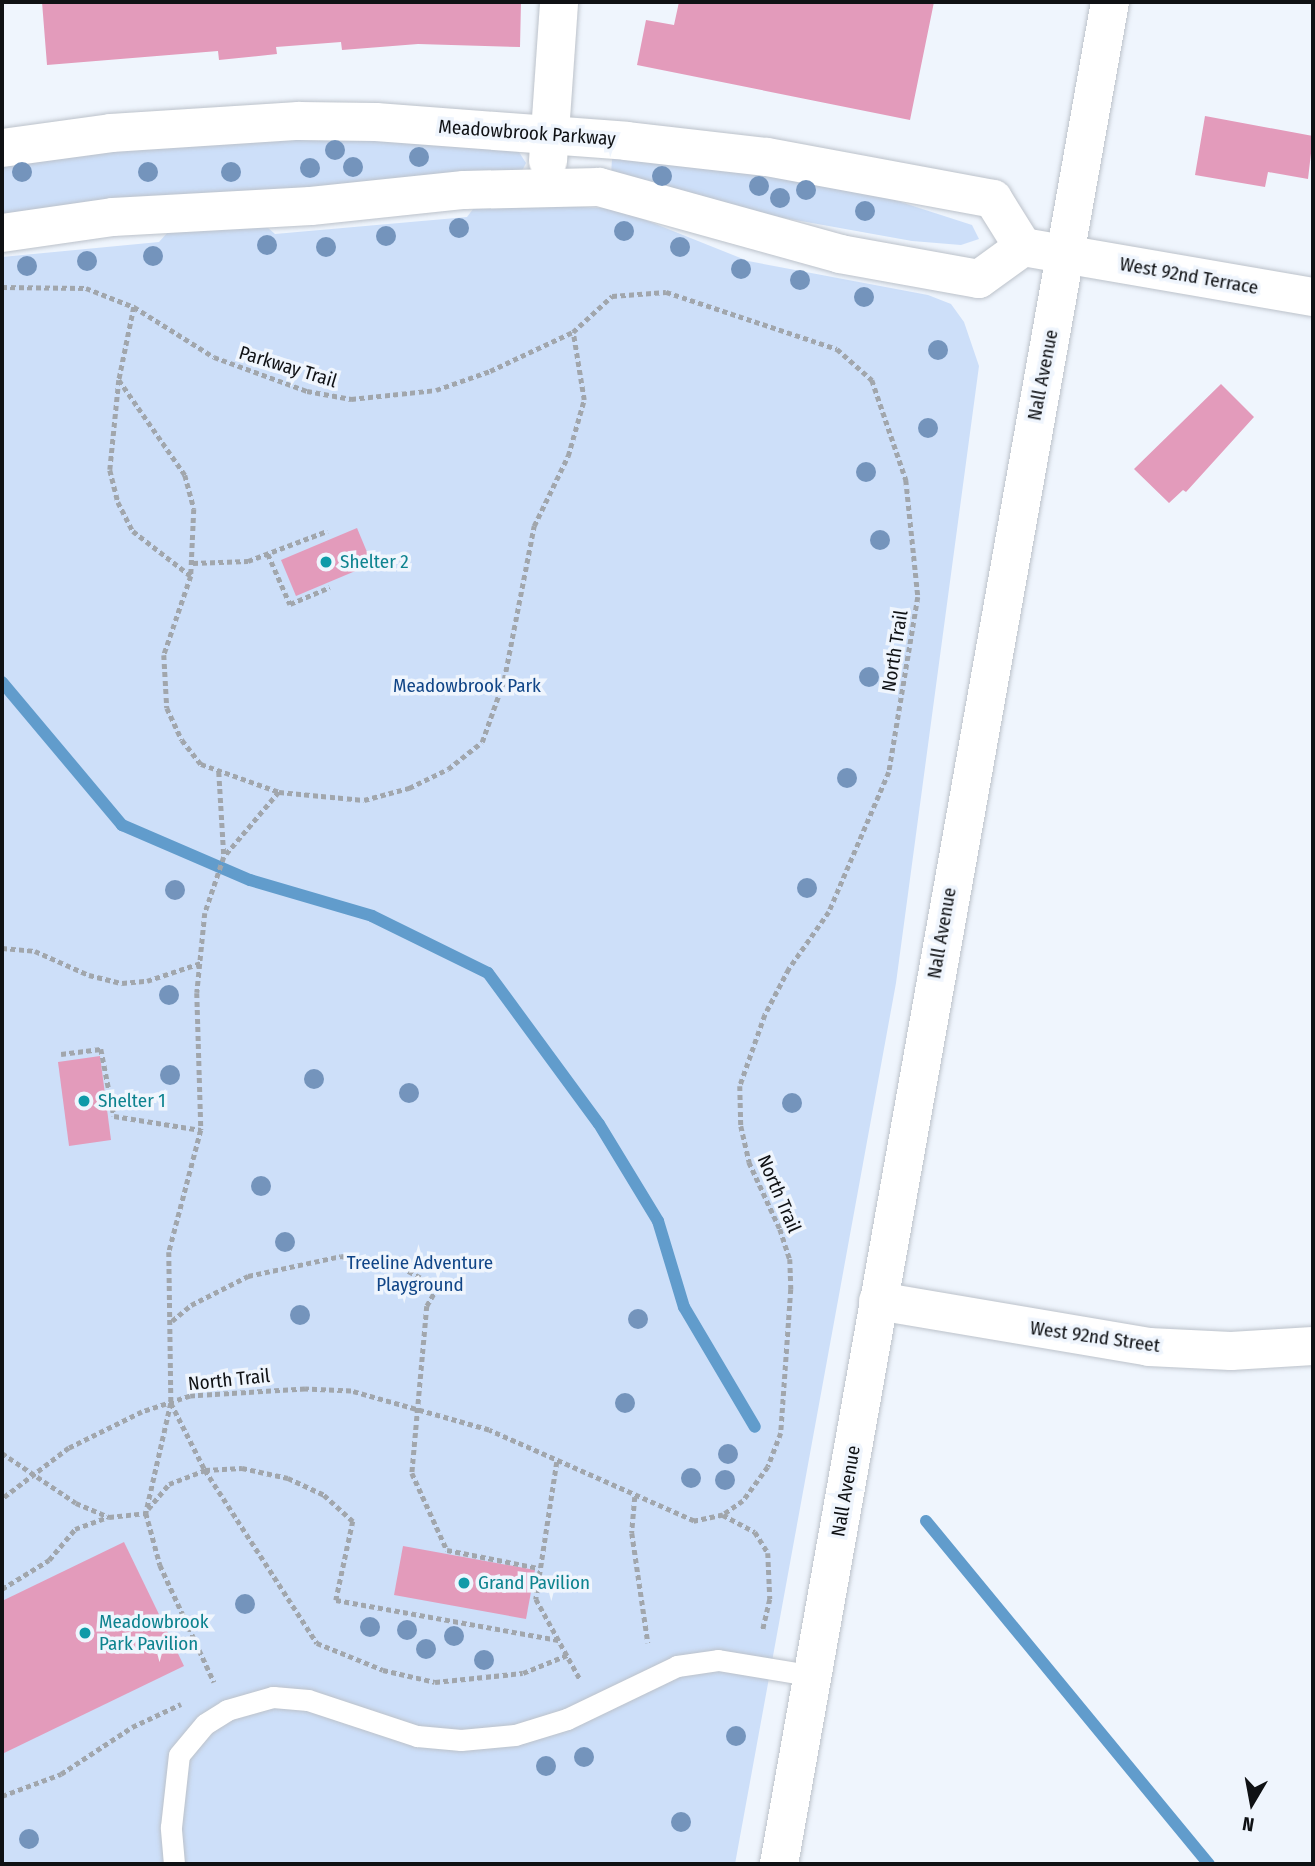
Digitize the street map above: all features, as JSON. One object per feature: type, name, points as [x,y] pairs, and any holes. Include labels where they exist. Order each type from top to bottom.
[{"type":"street","points":[[547,187],[548,134],[559,2]]},
{"type":"street","name":"Nall Avenue","points":[[779,1864],[815,1676],[878,1301],[1110,2]]},
{"type":"street","name":"Meadowbrook Parkway","points":[[2,148],[111,133],[299,121],[548,134],[767,157],[993,199],[1023,247]]},
{"type":"street","points":[[2,233],[113,217],[547,187],[598,187],[634,194],[840,254],[979,279],[1023,247],[1065,253]]},
{"type":"street","name":"West 92nd Terrace","points":[[1065,253],[1313,297]]},
{"type":"street","name":"West 92nd Street","points":[[878,1301],[1149,1347],[1231,1351],[1313,1346]]},
{"type":"lane","points":[[174,1864],[170,1827],[179,1755],[205,1724],[227,1710],[273,1697],[308,1700],[417,1736],[461,1740],[515,1735],[567,1719],[677,1666],[718,1660],[815,1676]]},
{"type":"path","name":"Parkway Trail","points":[[2,287],[86,288],[134,307],[214,357],[307,391],[351,399],[436,390],[573,332]]},
{"type":"path","name":"North Trail","points":[[2,1499],[32,1475],[106,1427],[190,1396],[305,1389],[351,1391],[489,1430],[694,1521],[723,1515],[756,1486],[779,1440],[790,1335],[790,1259],[771,1205],[749,1163],[741,1126],[740,1086],[765,1015],[789,969],[829,912],[889,772],[918,597],[906,480],[872,380],[837,349],[666,292],[612,296],[573,332]]},
{"type":"path","points":[[134,307],[119,380],[110,471],[118,502],[133,531],[191,576]]},
{"type":"path","points":[[119,380],[185,475],[194,509],[191,576],[164,654],[167,708],[183,740],[201,764],[279,792],[364,800],[409,788],[448,769],[482,742],[504,680],[534,526],[568,456],[584,400],[573,332]]},
{"type":"path","points":[[193,563],[230,565],[268,554],[327,531]]},
{"type":"path","points":[[268,554],[290,604],[330,587]]},
{"type":"path","points":[[219,772],[225,857]]},
{"type":"path","points":[[279,792],[225,857],[205,913],[197,993],[201,1130],[169,1252],[172,1321],[167,1381],[171,1403],[205,1470],[317,1643],[383,1670],[435,1682],[523,1674],[567,1655]]},
{"type":"path","points":[[2,948],[35,951],[89,975],[122,984],[147,981],[201,963]]},
{"type":"path","points":[[61,1054],[101,1049],[114,1116],[201,1130]]},
{"type":"path","points":[[172,1321],[191,1305],[248,1276],[293,1263],[341,1256],[401,1267],[438,1287],[427,1306],[412,1474],[447,1550],[539,1568]]},
{"type":"path","points":[[171,1403],[164,1449],[146,1513],[160,1565],[215,1683],[208,1689]]},
{"type":"path","points":[[2,1453],[76,1503],[109,1517]]},
{"type":"path","points":[[557,1462],[536,1600],[580,1680]]},
{"type":"path","points":[[2,1589],[49,1560],[75,1529],[109,1517],[146,1513],[169,1485],[205,1470],[242,1468],[288,1478],[324,1495],[353,1521],[336,1600],[558,1640]]},
{"type":"path","points":[[635,1497],[632,1533],[648,1643]]},
{"type":"path","points":[[723,1515],[755,1532],[768,1553],[770,1599],[763,1629]]},
{"type":"path","points":[[2,1796],[61,1774],[131,1727],[190,1699]]},
{"type":"green space","points":[[292,134],[517,149],[526,163],[522,171],[2,216],[2,161]]},
{"type":"green space","points":[[619,157],[743,168],[879,195],[972,225],[979,239],[961,245],[912,241],[745,211],[611,176],[612,159]]},
{"type":"green space","name":"Meadowbrook Park","points":[[479,201],[618,209],[748,261],[928,295],[951,304],[964,322],[979,366],[896,983],[735,1864],[2,1864],[2,257],[159,242],[168,232],[267,227],[275,234],[467,217]]},
{"type":"building","points":[[42,2],[521,2],[520,47],[418,44],[342,50],[341,42],[276,47],[277,54],[219,60],[218,51],[47,65]]},
{"type":"building","points":[[679,2],[934,2],[910,120],[637,65],[646,20],[674,25]]},
{"type":"building","points":[[1205,116],[1313,136],[1308,179],[1268,172],[1265,187],[1195,175]]},
{"type":"building","points":[[1221,384],[1254,417],[1186,492],[1183,490],[1169,503],[1134,469]]},
{"type":"building","name":"Shelter 2","points":[[357,528],[372,564],[296,596],[281,560]]},
{"type":"building","name":"Shelter 1","points":[[100,1056],[111,1140],[69,1146],[58,1062]]},
{"type":"building","name":"Meadowbrook Park Pavilion","points":[[124,1542],[184,1666],[2,1754],[2,1601]]},
{"type":"building","name":"Grand Pavilion","points":[[403,1546],[535,1570],[526,1619],[394,1595]]},
{"type":"waterway","points":[[2,682],[122,825],[250,880],[372,916],[488,973],[599,1124],[658,1221],[684,1307],[755,1427]]},
{"type":"waterway","points":[[926,1521],[1209,1864]]},
{"type":"place","name":"Shelter 2","points":[[326,562]]},
{"type":"place","name":"Shelter 1","points":[[84,1101]]},
{"type":"place","name":"Grand Pavilion","points":[[464,1583]]},
{"type":"place","name":"Meadowbrook Park Pavilion","points":[[85,1633]]},
{"type":"park label","name":"Treeline Adventure Playground","points":[[420,1274]]}]
